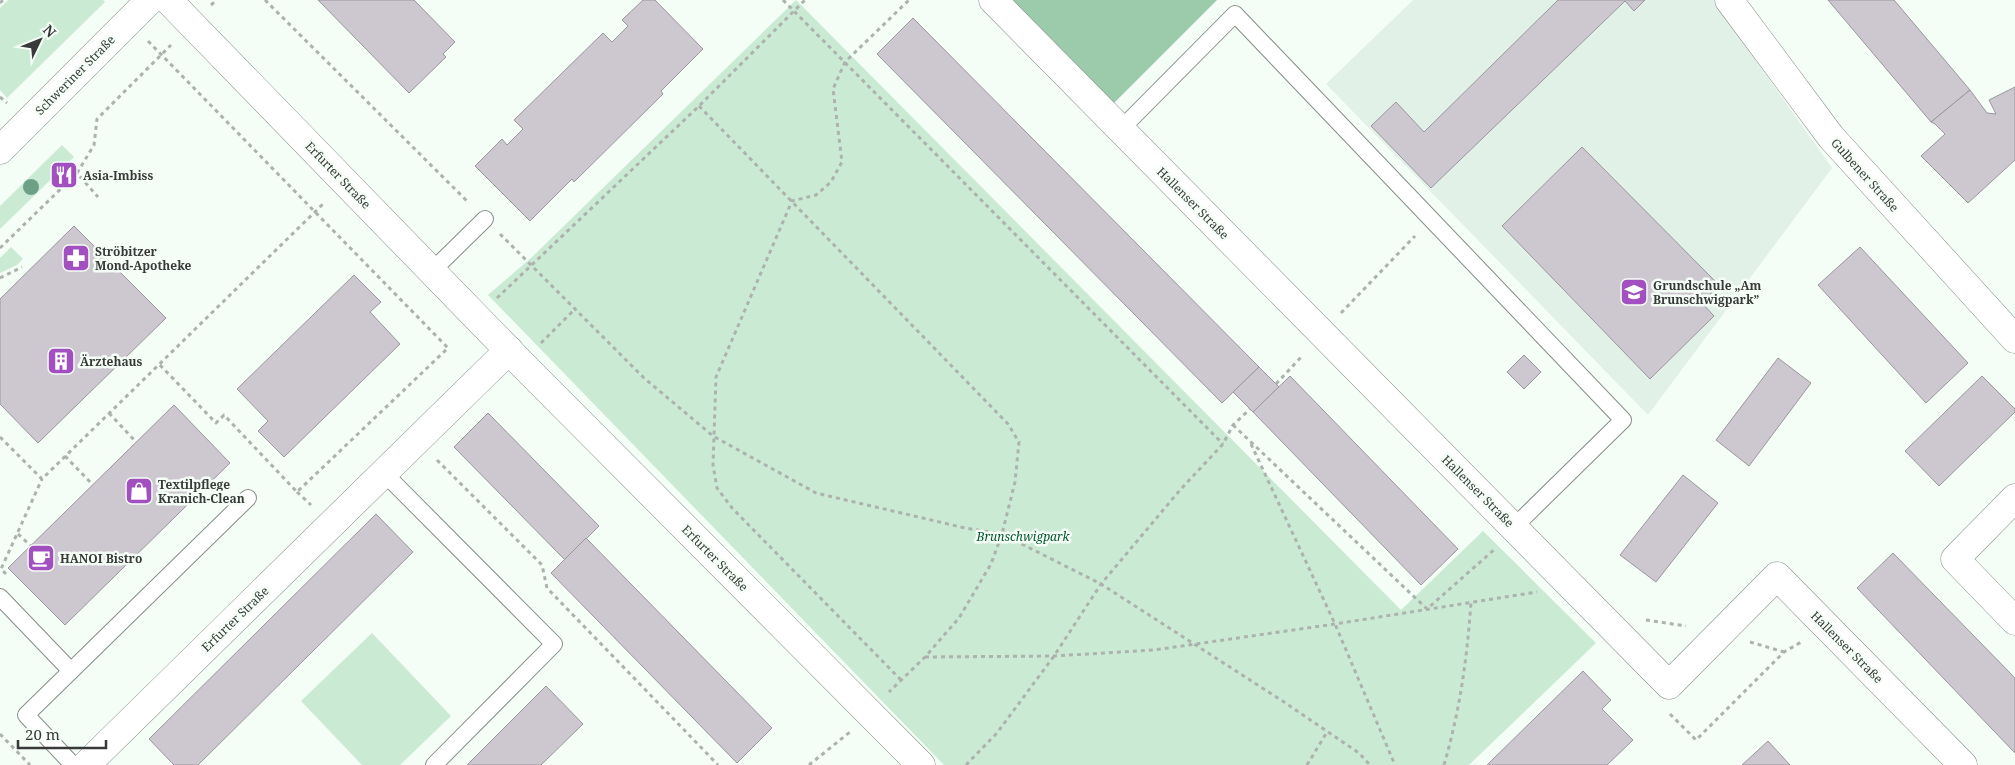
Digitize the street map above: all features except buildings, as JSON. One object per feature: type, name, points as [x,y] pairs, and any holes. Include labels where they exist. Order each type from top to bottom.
[{"type":"street","name":"Schweriner Straße","points":[[0,150],[150,0]]},
{"type":"street","name":"Erfurter Straße","points":[[168,0],[515,357],[921,765]]},
{"type":"street","name":"Hallenser Straße","points":[[993,0],[1121,129],[1508,535],[1669,685],[1777,576],[1963,765]]},
{"type":"street","name":"Gulbener Straße","points":[[1729,0],[1831,137],[2015,339]]},
{"type":"street","name":"Erfurter Straße","points":[[86,765],[417,440],[515,357]]},
{"type":"street","points":[[2015,498],[1955,559],[2015,621]]},
{"type":"lane","points":[[1121,129],[1235,14],[1431,219],[1622,420],[1508,535]]},
{"type":"lane","points":[[432,271],[485,219]]},
{"type":"lane","points":[[384,473],[554,644],[434,765]]},
{"type":"lane","points":[[73,765],[26,715],[248,498]]},
{"type":"lane","points":[[0,597],[71,671]]},
{"type":"path","points":[[0,248],[77,174],[94,145],[97,119],[216,0]]},
{"type":"path","points":[[265,0],[574,310],[644,378],[713,436],[816,492],[965,528],[1002,534],[1101,584],[1359,753],[1370,765]]},
{"type":"path","points":[[783,0],[1223,444]]},
{"type":"path","points":[[477,318],[699,106],[805,0]]},
{"type":"path","points":[[792,201],[816,195],[831,182],[842,162],[832,89],[845,62],[909,0]]},
{"type":"path","points":[[129,21],[448,348],[297,492],[224,415],[216,423],[159,364]]},
{"type":"path","points":[[0,97],[9,106]]},
{"type":"path","points":[[699,106],[1008,424],[1019,442],[1015,482],[1002,534],[991,564],[959,618],[925,657],[845,738],[809,765]]},
{"type":"path","points":[[77,174],[98,197]]},
{"type":"path","points":[[792,201],[716,377],[713,465],[717,488],[732,508],[901,680]]},
{"type":"path","points":[[1,569],[42,479],[315,212]]},
{"type":"path","points":[[1337,317],[1431,219]]},
{"type":"path","points":[[0,278],[22,267]]},
{"type":"path","points":[[515,357],[574,310]]},
{"type":"path","points":[[1276,384],[1309,349]]},
{"type":"path","points":[[966,765],[997,733],[1054,656],[1101,584],[1180,490],[1223,444],[1233,425],[1250,408]]},
{"type":"path","points":[[109,413],[136,442]]},
{"type":"path","points":[[1233,425],[1427,609]]},
{"type":"path","points":[[0,437],[42,479]]},
{"type":"path","points":[[417,440],[542,565],[547,588],[718,765]]},
{"type":"path","points":[[1250,442],[1336,624],[1395,765]]},
{"type":"path","points":[[65,456],[93,485]]},
{"type":"path","points":[[18,534],[31,546]]},
{"type":"path","points":[[1427,609],[1508,535]]},
{"type":"path","points":[[925,657],[1054,656],[1154,650],[1538,592]]},
{"type":"path","points":[[1444,765],[1461,696],[1471,602]]},
{"type":"path","points":[[1644,620],[1720,633],[1784,652]]},
{"type":"path","points":[[1307,765],[1327,732]]},
{"type":"path","points":[[0,734],[30,765]]},
{"type":"shaded area","name":"Grundschule „Am Brunschwigpark”","points":[[1413,0],[1713,0],[1832,168],[1648,415],[1326,84]]},
{"type":"green space","points":[[8,0],[103,0],[105,2],[7,98],[0,90],[0,8]]},
{"type":"green space","name":"Brunschwigpark","points":[[796,0],[1401,610],[1483,531],[1596,643],[1469,765],[944,765],[488,295],[532,257]]},
{"type":"green space","points":[[1007,0],[1217,0],[1114,103]]},
{"type":"green space","points":[[62,145],[74,157],[0,229],[0,206]]},
{"type":"green space","points":[[11,247],[23,259],[17,265],[0,273],[0,258]]},
{"type":"green space","points":[[372,633],[451,716],[400,765],[362,765],[301,701]]},
{"type":"place","name":"Asia-Imbiss","points":[[64,175]]},
{"type":"place","name":"Ströbitzer Mond-Apotheke","points":[[76,258]]},
{"type":"place","name":"Grundschule „Am Brunschwigpark”","points":[[1634,292]]},
{"type":"place","name":"Ärztehaus","points":[[61,361]]},
{"type":"place","name":"Textilpflege Kranich-Clean","points":[[139,491]]},
{"type":"place","name":"HANOI Bistro","points":[[41,558]]}]
